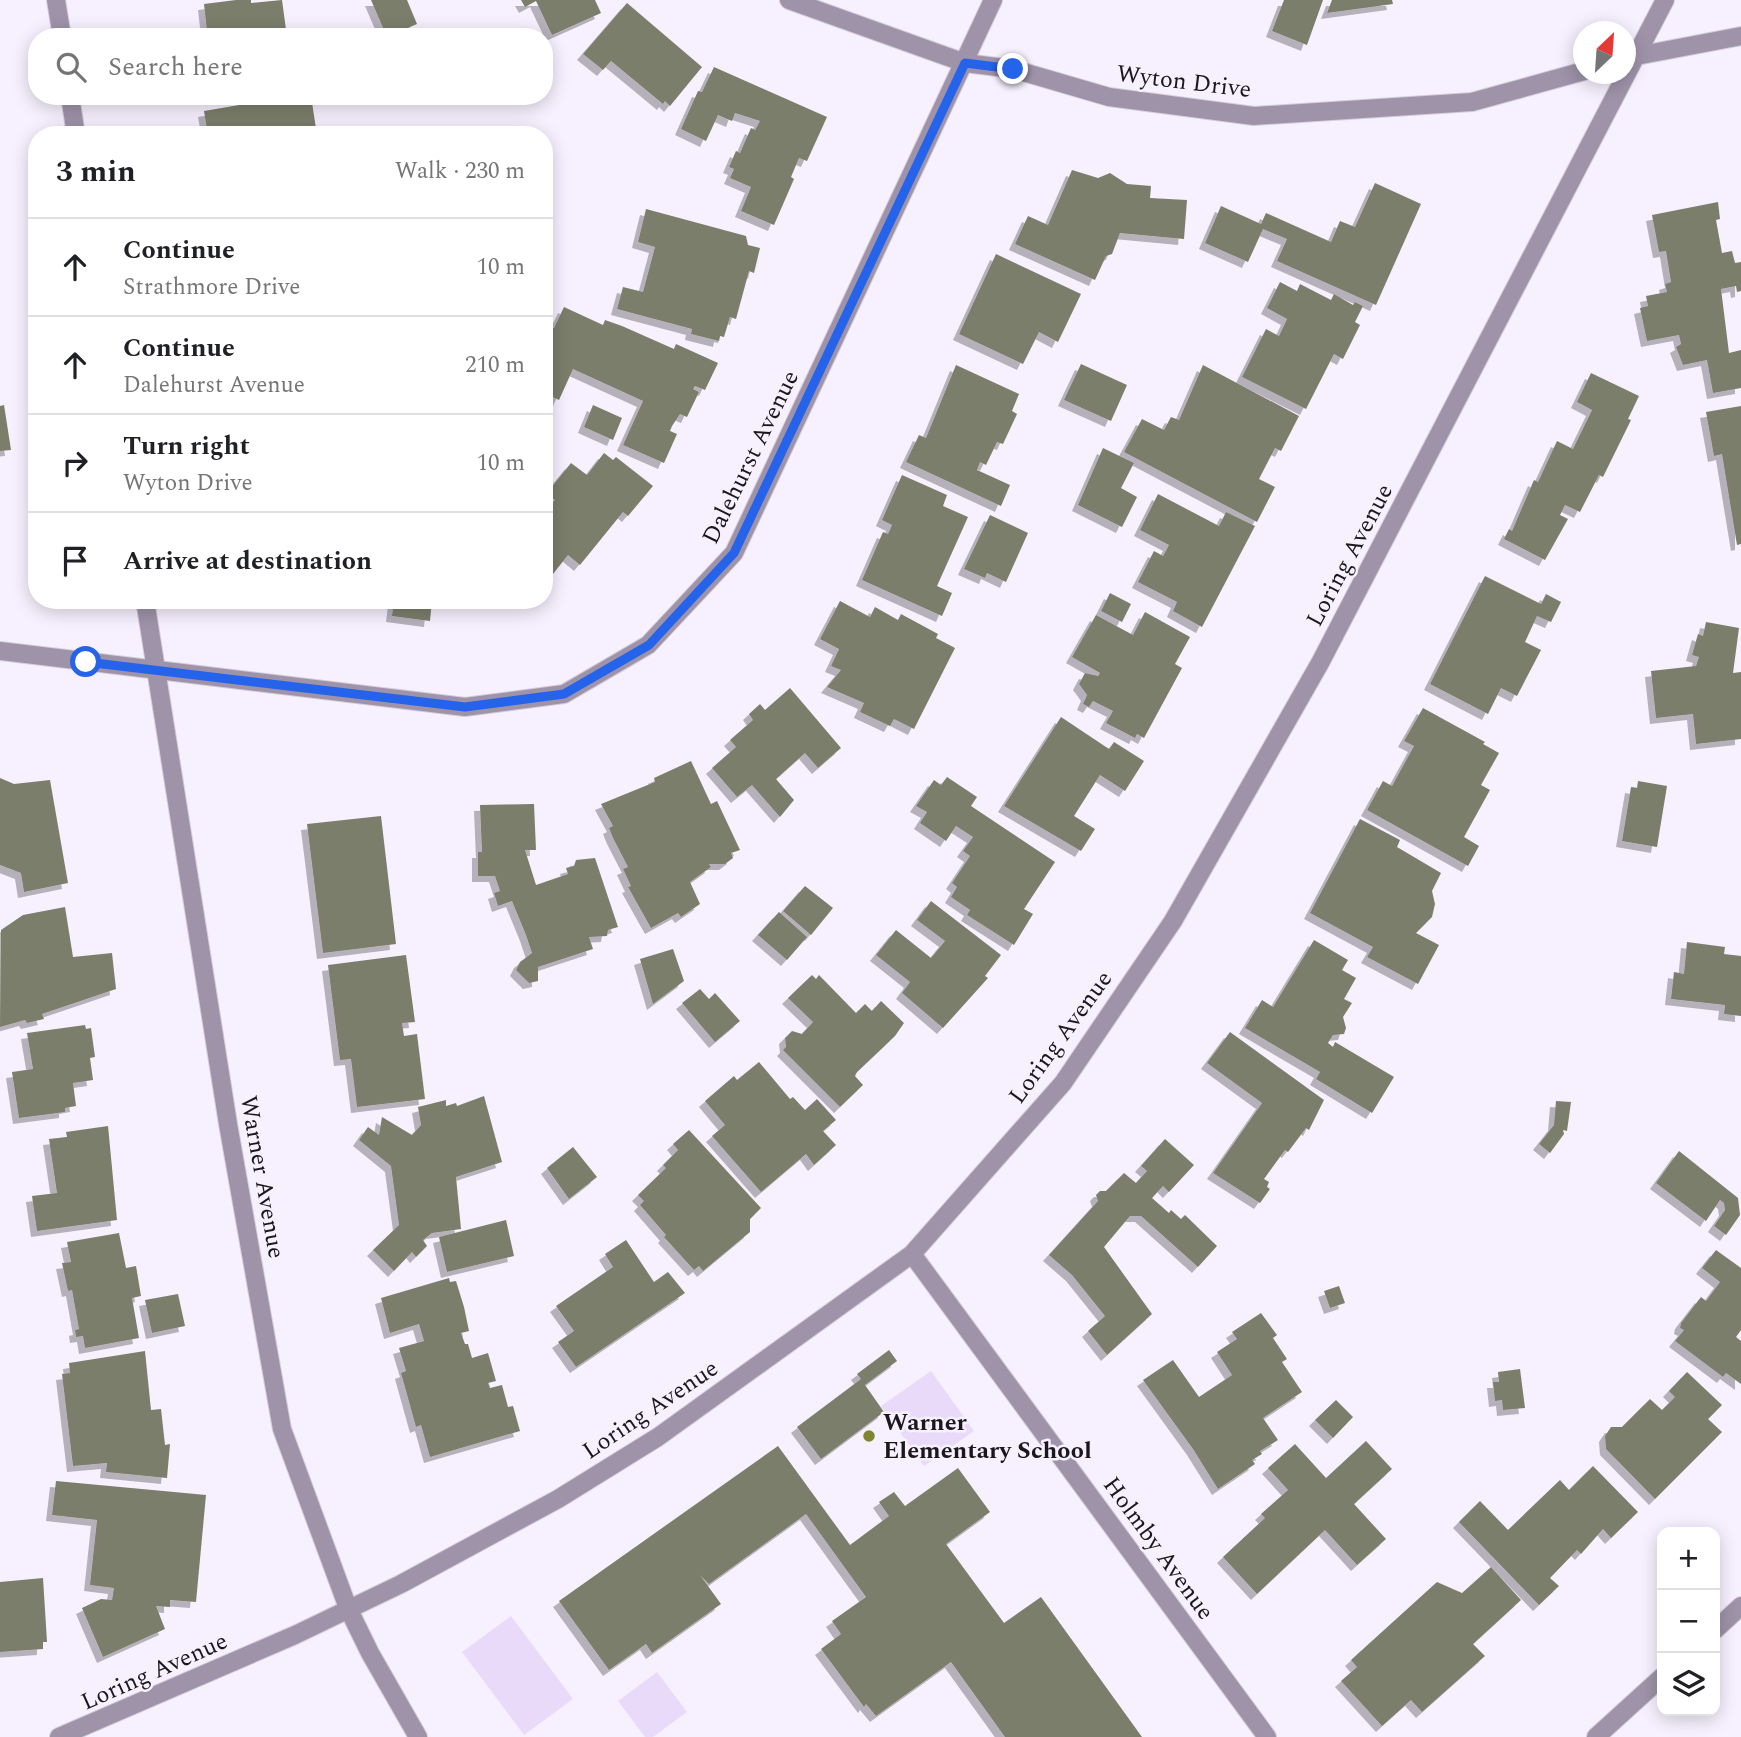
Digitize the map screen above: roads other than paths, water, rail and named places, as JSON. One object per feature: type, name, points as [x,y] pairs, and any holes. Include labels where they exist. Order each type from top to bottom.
[{"type":"street","points":[[56,0],[61,28]]},
{"type":"street","name":"Wyton Drive","points":[[789,0],[965,63],[1013,69],[1109,97],[1254,116],[1472,102],[1573,74]]},
{"type":"street","name":"Dalehurst Avenue","points":[[0,651],[465,707],[564,694],[649,645],[734,553],[993,0]]},
{"type":"street","name":"Loring Avenue","points":[[1636,50],[1665,0]]},
{"type":"street","points":[[1636,56],[1741,36]]},
{"type":"street","name":"Loring Avenue","points":[[60,1737],[283,1640],[401,1584],[558,1499],[647,1444],[912,1254],[1063,1083],[1173,921],[1320,663],[1618,84]]},
{"type":"street","points":[[71,105],[75,126]]},
{"type":"street","name":"Warner Avenue","points":[[146,609],[228,1124],[282,1429],[348,1608],[370,1653],[418,1737]]},
{"type":"street","name":"Holmby Avenue","points":[[912,1254],[1267,1737]]},
{"type":"street","points":[[1720,1625],[1741,1606]]},
{"type":"street","points":[[1596,1737],[1657,1682]]},
{"type":"place","name":"Warner Elementary School","points":[[869,1436]]}]
